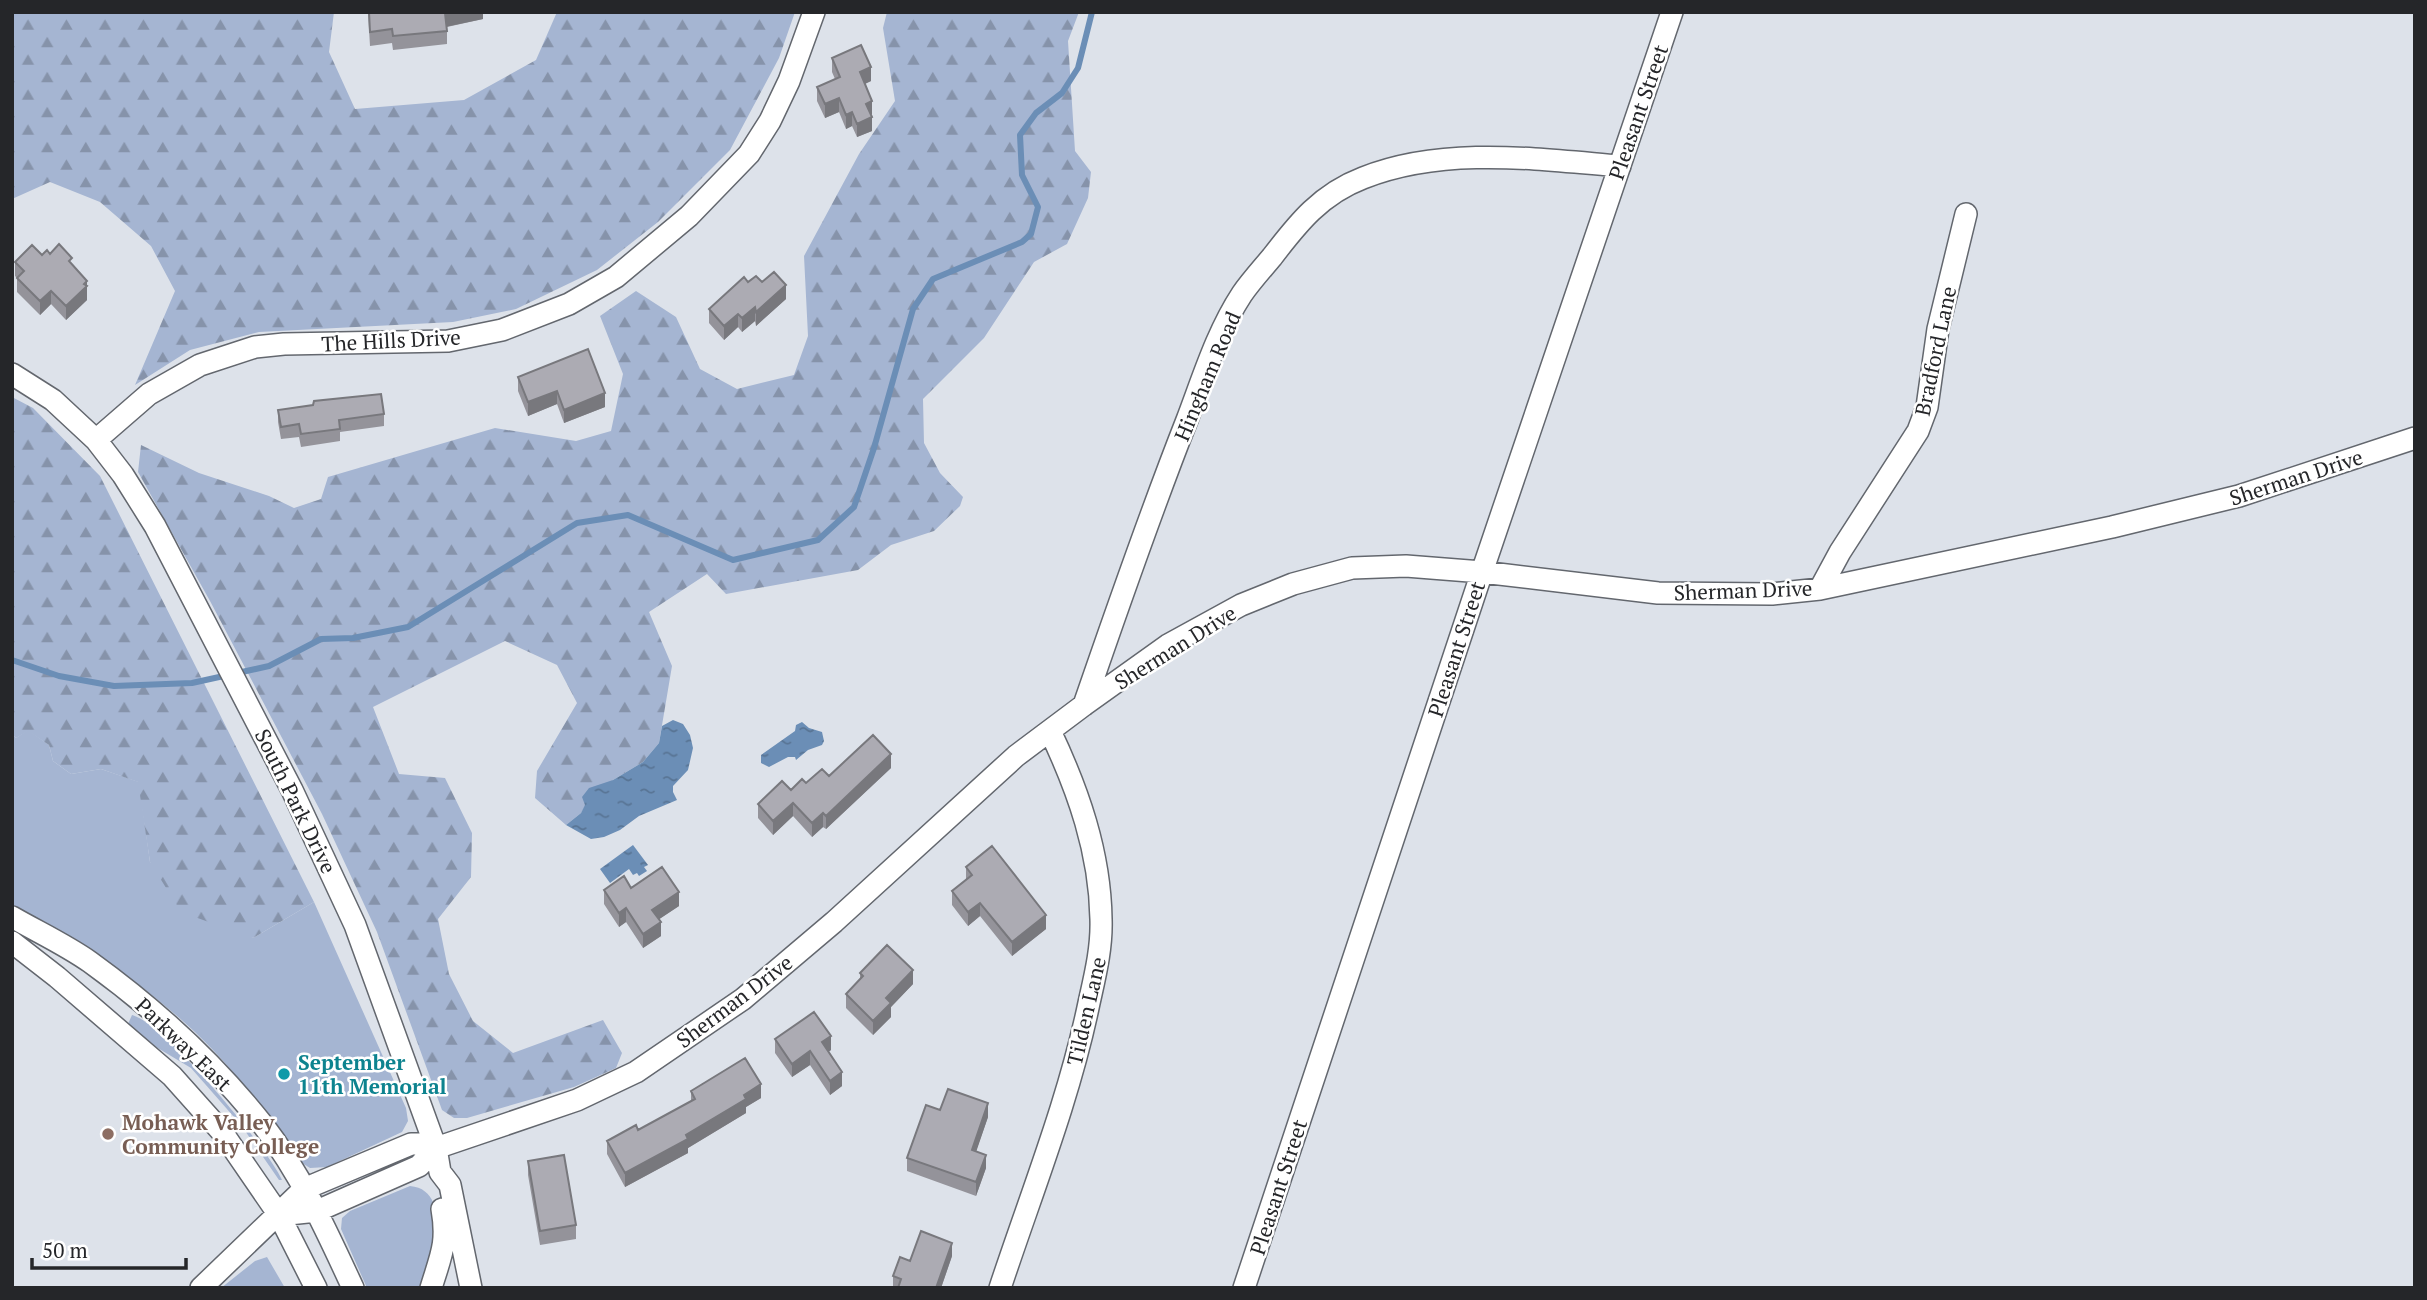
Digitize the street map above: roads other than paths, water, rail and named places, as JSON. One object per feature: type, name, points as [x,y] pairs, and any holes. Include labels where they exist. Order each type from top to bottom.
[{"type":"street","name":"The Hills Drive","points":[[96,440],[149,394],[200,365],[255,347],[448,341],[502,330],[569,304],[616,277],[689,216],[749,154],[770,121],[789,80],[814,12]]},
{"type":"street","name":"Pleasant Street","points":[[1244,1288],[1672,12]]},
{"type":"street","name":"Hingham Road","points":[[1084,705],[1144,529],[1219,339],[1242,294],[1304,216],[1328,196],[1362,178],[1407,166],[1454,159],[1527,158],[1620,166]]},
{"type":"street","name":"Bradford Lane","points":[[1820,589],[1839,552],[1918,430],[1927,407],[1938,329],[1966,214]]},
{"type":"street","name":"South Park Drive","points":[[12,374],[53,400],[96,440],[123,475],[155,526],[292,790],[355,925],[436,1148],[440,1172],[450,1185],[471,1288]]},
{"type":"street","name":"Sherman Drive","points":[[279,1215],[317,1211],[419,1166],[436,1148],[577,1100],[636,1072],[732,1006],[826,929],[1016,757],[1084,705],[1168,645],[1241,605],[1293,584],[1352,568],[1406,566],[1482,572],[1658,593],[1772,594],[1820,589],[2112,527],[2239,496],[2415,438]]},
{"type":"street","name":"Tilden Lane","points":[[1000,1288],[1079,1053],[1100,951],[1101,918],[1095,858],[1072,777],[1049,731]]},
{"type":"street","name":"Parkway East","points":[[12,917],[88,961],[151,1009],[205,1059],[264,1127],[317,1211],[353,1288]]},
{"type":"street","name":"Parkway East","points":[[12,942],[172,1076],[222,1132],[279,1215],[316,1288]]},
{"type":"street","name":"Sherman Drive","points":[[201,1288],[304,1189],[411,1144],[436,1148]]},
{"type":"street","points":[[431,1288],[446,1230],[438,1189],[440,1172]]},
{"type":"water","points":[[673,720],[683,724],[690,735],[693,748],[688,770],[673,786],[677,800],[639,816],[620,830],[604,837],[591,839],[566,825],[581,813],[585,805],[582,797],[589,788],[613,780],[643,762],[659,743],[662,726]]},
{"type":"water","points":[[802,722],[809,728],[822,732],[822,745],[808,750],[796,760],[795,757],[788,757],[769,767],[761,763],[761,755],[795,731],[796,725]]},
{"type":"water","points":[[633,845],[648,865],[644,867],[647,871],[639,876],[637,873],[633,875],[629,869],[610,883],[600,869]]},
{"type":"waterway","points":[[12,660],[59,676],[114,686],[192,683],[269,666],[321,639],[353,638],[408,627],[577,523],[628,515],[733,560],[818,540],[854,507],[874,448],[913,309],[933,279],[1022,242],[1031,234],[1038,207],[1022,175],[1020,135],[1036,113],[1062,93],[1078,68],[1092,12]]},
{"type":"place","name":"September 11th Memorial","points":[[284,1074]]},
{"type":"place","name":"Mohawk Valley Community College","points":[[108,1134]]}]
